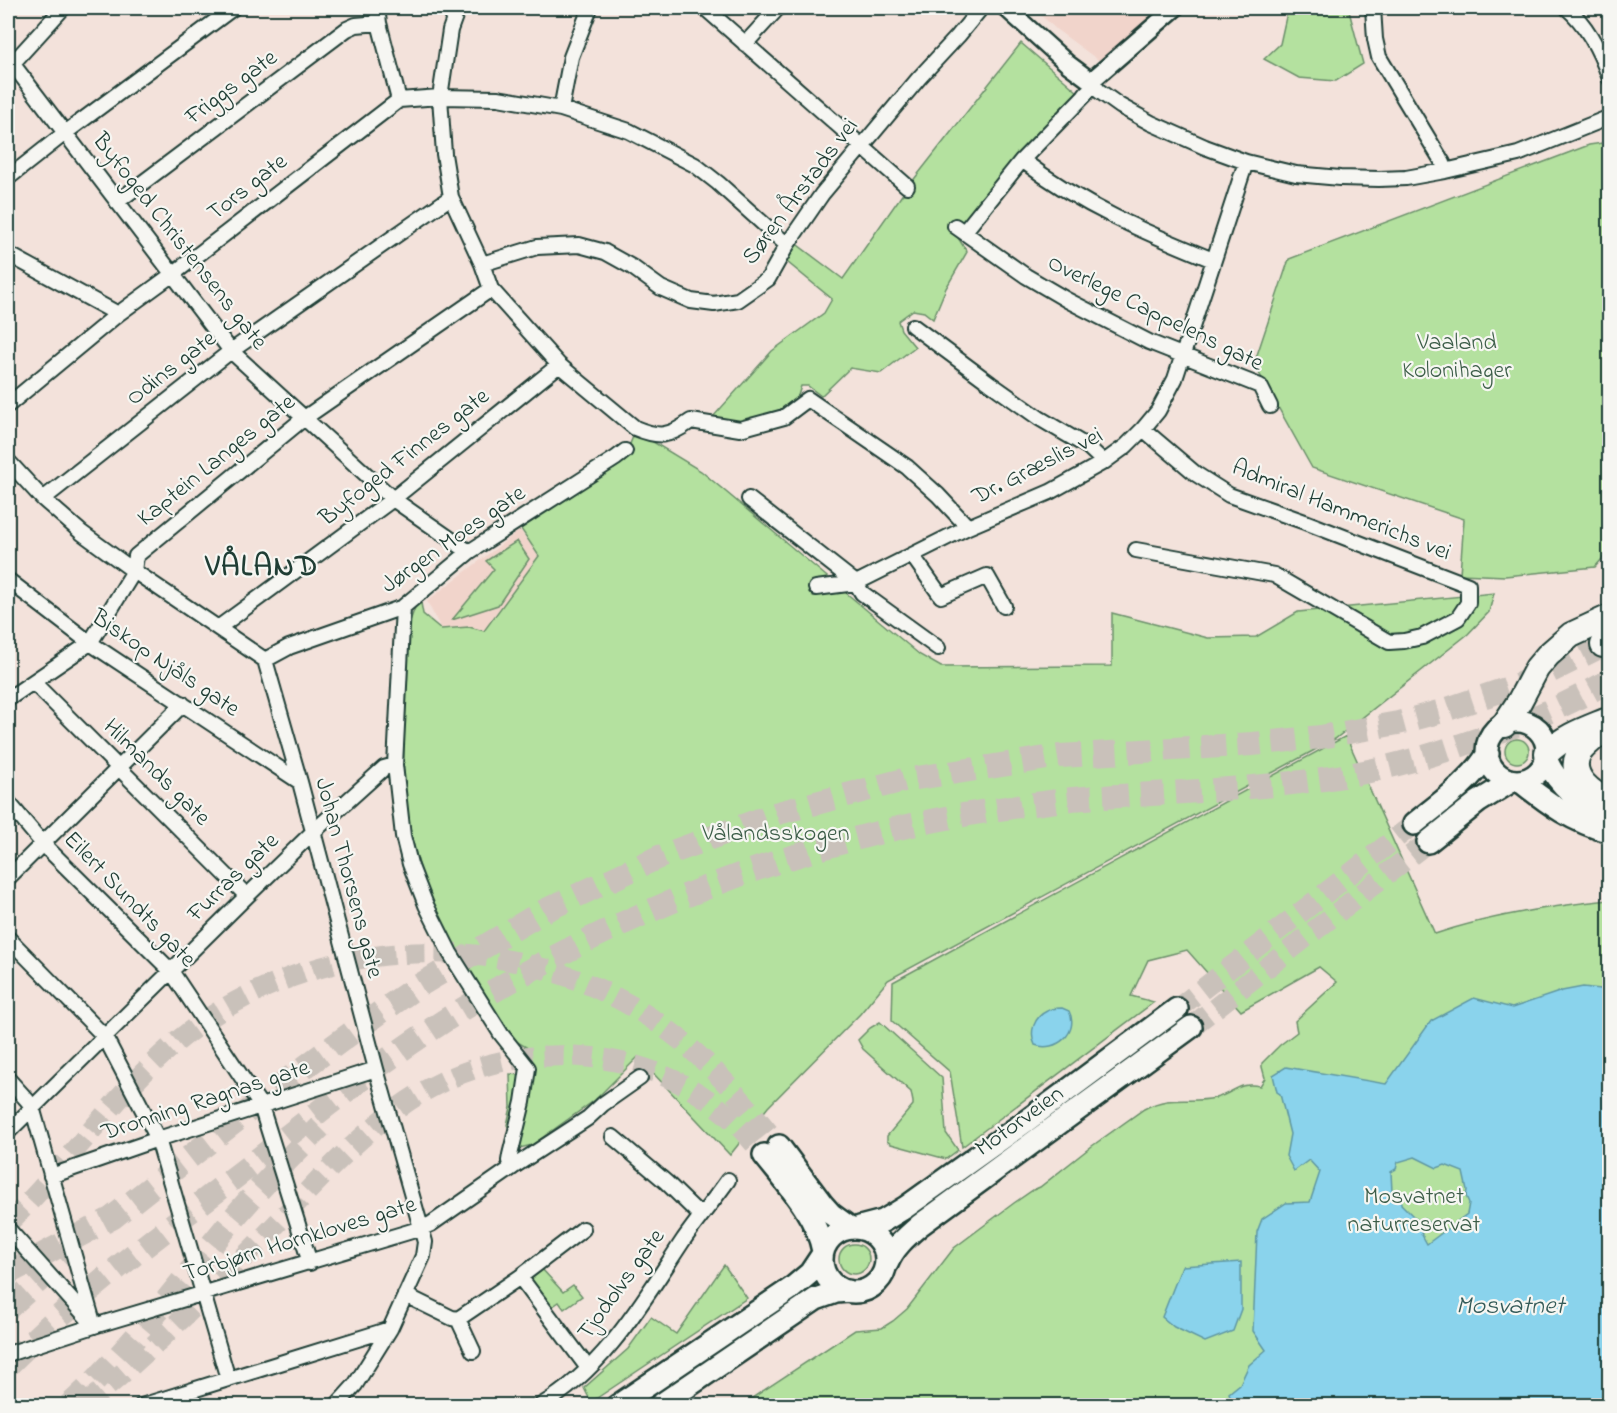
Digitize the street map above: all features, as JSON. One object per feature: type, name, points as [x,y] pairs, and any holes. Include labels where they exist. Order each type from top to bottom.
[{"type":"highway","points":[[1504,725],[1533,674],[1548,655],[1571,635],[1610,617]]},
{"type":"highway","points":[[1428,842],[1478,802],[1516,781],[1529,779],[1536,774],[1559,741],[1610,719]]},
{"type":"highway","points":[[1610,813],[1591,806],[1567,790],[1557,780],[1547,756],[1543,736],[1530,724],[1512,722],[1504,725],[1491,737],[1488,754],[1495,771],[1503,777],[1516,781],[1582,823],[1610,832]]},
{"type":"highway","points":[[1610,725],[1584,748],[1578,755],[1576,764],[1580,779],[1585,786],[1610,802]]},
{"type":"highway","points":[[1414,824],[1461,786],[1488,754]]},
{"type":"highway","name":"Motorveien","points":[[854,1227],[883,1221],[906,1207],[1178,1009]]},
{"type":"highway","name":"Motorveien","points":[[887,1264],[896,1247],[906,1236],[1191,1027]]},
{"type":"highway","points":[[659,1406],[816,1299],[836,1292],[848,1292],[861,1292],[873,1286],[882,1277],[887,1264],[887,1256],[881,1240],[875,1234],[854,1227],[831,1214],[771,1150],[821,1240],[822,1264],[828,1278],[840,1289],[848,1292]]},
{"type":"highway","points":[[617,1406],[792,1288],[810,1273],[835,1233],[854,1227]]},
{"type":"street","points":[[10,61],[63,8]]},
{"type":"street","points":[[8,178],[64,133],[233,8]]},
{"type":"street","points":[[377,8],[378,23],[399,100],[440,97],[498,98],[561,109],[629,131],[695,165],[787,245]]},
{"type":"street","points":[[458,8],[450,30],[440,97],[444,154],[451,197],[491,289],[559,365],[635,428],[649,434],[665,435],[680,429],[691,421],[740,429],[784,417],[808,399],[907,467],[939,495],[968,528]]},
{"type":"street","points":[[561,109],[571,57],[590,8]]},
{"type":"street","points":[[705,8],[907,186]]},
{"type":"street","points":[[745,44],[778,8]]},
{"type":"street","name":"Søren Årstads vei","points":[[482,264],[537,247],[579,245],[605,252],[633,267],[661,288],[691,301],[714,304],[738,300],[768,279],[787,245],[822,194],[981,8]]},
{"type":"street","points":[[1006,8],[1089,86],[1111,101],[1151,123],[1205,147],[1246,162],[1296,174],[1379,179],[1406,178],[1445,171],[1518,154],[1610,117]]},
{"type":"street","points":[[1174,8],[1089,86],[1084,96],[1022,160],[1086,203],[1157,237],[1213,260]]},
{"type":"street","points":[[1372,8],[1379,57],[1443,163],[1445,171]]},
{"type":"street","points":[[1567,8],[1584,26],[1595,44],[1610,79]]},
{"type":"street","name":"Friggs gate","points":[[117,202],[347,29],[356,25],[378,23]]},
{"type":"street","name":"Byfoged Christensens gate","points":[[10,61],[231,351],[393,499],[469,552]]},
{"type":"street","name":"Tors gate","points":[[8,405],[118,314],[399,100]]},
{"type":"street","name":"Overlege Cappelens gate","points":[[1022,160],[960,229],[1026,276],[1067,300],[1149,342],[1260,386],[1270,406]]},
{"type":"street","name":"Dr. Græslis vei","points":[[816,588],[856,583],[968,528],[1050,492],[1104,462],[1126,446],[1158,411],[1175,379],[1246,162]]},
{"type":"street","name":"Odins gate","points":[[43,500],[231,351],[451,197]]},
{"type":"street","points":[[8,254],[118,314]]},
{"type":"street","name":"Kaptein Langes gate","points":[[8,699],[90,643],[134,571],[136,556],[303,419],[491,289]]},
{"type":"street","points":[[914,326],[1039,418],[1088,447],[1104,462]]},
{"type":"street","name":"Byfoged Finnes gate","points":[[218,628],[393,499],[559,365]]},
{"type":"street","name":"Admiral Hammerichs vei","points":[[1136,550],[1274,575],[1389,642],[1422,637],[1458,618],[1467,603],[1468,585],[1229,495],[1196,474],[1143,429]]},
{"type":"street","name":"Jørgen Moes gate","points":[[265,660],[289,647],[403,607],[469,552],[625,451]]},
{"type":"street","points":[[8,461],[43,500],[82,533],[265,660]]},
{"type":"street","points":[[749,499],[856,583],[862,592],[938,648]]},
{"type":"street","points":[[912,555],[941,596],[987,576],[1004,606]]},
{"type":"street","name":"Biskop Njåls gate","points":[[8,580],[90,643],[300,782]]},
{"type":"street","points":[[403,607],[395,765],[403,836],[410,864],[426,905],[450,953],[501,1034],[528,1068],[523,1102],[509,1161],[513,1167]]},
{"type":"street","name":"Johan Thorsens gate","points":[[265,660],[425,1242],[423,1256],[390,1329],[355,1385],[336,1406]]},
{"type":"street","name":"Hilmands gate","points":[[33,682],[247,896]]},
{"type":"street","points":[[8,878],[182,703]]},
{"type":"street","name":"Furras gate","points":[[8,1132],[313,832],[384,768],[395,765]]},
{"type":"street","name":"Eilert Sundts gate","points":[[8,802],[43,844],[171,972],[261,1106],[310,1263]]},
{"type":"street","points":[[8,938],[105,1036],[158,1139],[228,1379]]},
{"type":"street","name":"Dronning Ragnas gate","points":[[51,1176],[376,1069]]},
{"type":"street","name":"Torbjørn Hornkloves gate","points":[[8,1354],[422,1228],[446,1215],[513,1167],[588,1118],[639,1078]]},
{"type":"street","points":[[8,1079],[32,1107],[94,1326]]},
{"type":"street","points":[[613,1137],[666,1182],[700,1215]]},
{"type":"street","name":"Tjodolvs gate","points":[[540,1406],[568,1386],[615,1339],[700,1215],[728,1180]]},
{"type":"street","points":[[8,1229],[94,1326]]},
{"type":"street","points":[[405,1295],[458,1319],[520,1277],[583,1229]]},
{"type":"street","points":[[520,1277],[588,1368]]},
{"type":"street","points":[[458,1319],[473,1351]]},
{"type":"street","points":[[141,1406],[390,1329]]},
{"type":"shaded area","points":[[1033,8],[1164,8],[1101,62],[1057,30]]},
{"type":"shaded area","points":[[520,530],[539,556],[495,618],[484,631],[469,627],[441,629],[427,601]]},
{"type":"green space","points":[[1288,8],[1330,8],[1349,11],[1363,64],[1336,81],[1299,78],[1264,59],[1280,44]]},
{"type":"green space","points":[[1021,43],[1079,93],[957,236],[967,252],[946,288],[933,319],[924,312],[913,310],[898,321],[901,330],[915,347],[881,373],[850,368],[821,396],[808,386],[801,386],[797,399],[778,415],[735,425],[712,418],[772,351],[824,313],[832,299],[787,262],[795,243],[843,279],[904,192]]},
{"type":"green space","name":"Vaaland Kolonihager","points":[[1609,142],[1610,550],[1595,567],[1505,576],[1460,574],[1464,519],[1312,468],[1254,364],[1289,259],[1589,145]]},
{"type":"green space","name":"Vålandsskogen","points":[[634,434],[640,434],[701,471],[920,655],[941,667],[1112,666],[1112,613],[1208,638],[1256,637],[1298,612],[1494,593],[1489,612],[1468,634],[1335,739],[888,980],[860,1014],[768,1107],[730,1155],[638,1057],[595,1100],[532,1145],[520,1148],[507,1125],[511,1107],[510,1074],[521,1075],[528,1048],[514,1040],[505,1025],[502,1025],[446,940],[427,892],[412,840],[404,795],[403,640],[416,605],[421,603],[423,614],[441,629],[469,627],[484,631],[539,556],[521,529],[538,517],[545,506],[625,461]]},
{"type":"green space","points":[[517,541],[529,559],[498,605],[452,620],[494,569],[486,561]]},
{"type":"green space","name":"Mosvatnet naturreservat","points":[[1346,736],[1435,934],[1521,912],[1609,900],[1609,1405],[740,1406],[855,1330],[882,1328],[893,1321],[907,1309],[954,1248],[1144,1109],[1163,1102],[1215,1098],[1246,1085],[1260,1086],[1265,1078],[1262,1063],[1297,1032],[1295,1021],[1337,982],[1319,967],[1241,1011],[1187,950],[1148,960],[1131,996],[1154,1002],[962,1147],[950,1072],[892,1021],[893,982]]},
{"type":"green space","points":[[1512,739],[1522,739],[1529,746],[1529,756],[1522,763],[1512,763],[1505,756],[1505,746]]},
{"type":"green space","points":[[880,1022],[942,1078],[946,1133],[958,1150],[946,1159],[887,1141],[887,1136],[913,1105],[913,1102],[911,1092],[863,1049],[858,1040]]},
{"type":"green space","points":[[854,1244],[865,1248],[869,1259],[865,1270],[854,1274],[843,1270],[839,1259],[843,1248]]},
{"type":"green space","points":[[724,1265],[747,1298],[591,1402],[584,1388],[628,1349],[651,1317],[676,1334]]},
{"type":"green space","points":[[542,1269],[563,1292],[573,1285],[582,1296],[564,1309],[559,1302],[549,1309],[528,1280]]},
{"type":"water","name":"Mosvatnet","points":[[1583,987],[1609,990],[1609,1405],[1231,1405],[1229,1393],[1240,1384],[1249,1365],[1266,1350],[1253,1331],[1257,1232],[1262,1219],[1286,1203],[1310,1202],[1320,1172],[1309,1160],[1294,1171],[1286,1156],[1290,1134],[1273,1075],[1286,1067],[1386,1084],[1431,1021],[1474,998],[1512,1008],[1562,991]],"holes":[[[1415,1157],[1437,1168],[1445,1165],[1463,1172],[1469,1203],[1467,1214],[1427,1244],[1421,1233],[1428,1222],[1424,1219],[1417,1220],[1401,1204],[1401,1195],[1392,1192],[1391,1172],[1396,1169],[1398,1162]]]},
{"type":"water","points":[[1062,1008],[1069,1011],[1072,1019],[1069,1033],[1064,1039],[1051,1046],[1035,1045],[1033,1030],[1036,1021],[1049,1010]]},
{"type":"water","points":[[1241,1262],[1241,1309],[1233,1331],[1205,1342],[1174,1327],[1162,1317],[1182,1266]]},
{"type":"tunnel","points":[[8,1273],[112,1218],[293,1076],[415,988],[544,911],[659,857],[778,813],[904,780],[1060,756],[1252,744],[1321,737],[1398,723],[1439,712],[1512,687],[1547,673],[1603,645]]},
{"type":"tunnel","points":[[8,1365],[32,1341],[115,1270],[392,1056],[505,984],[568,950],[699,890],[835,844],[986,811],[1064,800],[1276,785],[1382,768],[1441,752],[1513,727],[1610,680]]},
{"type":"tunnel","points":[[1177,1009],[1414,824]]},
{"type":"tunnel","points":[[1191,1027],[1428,842]]},
{"type":"tunnel","points":[[8,1223],[140,1076],[189,1032],[243,998],[302,973],[364,958],[427,953],[490,957],[551,971],[610,995],[665,1028],[697,1054],[740,1098],[779,1146]]},
{"type":"tunnel","points":[[84,1406],[176,1324],[328,1170],[379,1123],[420,1093],[470,1071],[522,1058],[549,1056],[577,1056],[634,1065],[663,1075],[704,1097],[723,1111],[764,1155]]},
{"type":"tunnel","points":[[69,1406],[115,1361],[248,1202],[320,1127]]},
{"type":"tunnel","points":[[8,1308],[66,1256]]},
{"type":"district","name":"VÅLAND","points":[[262,568]]}]
